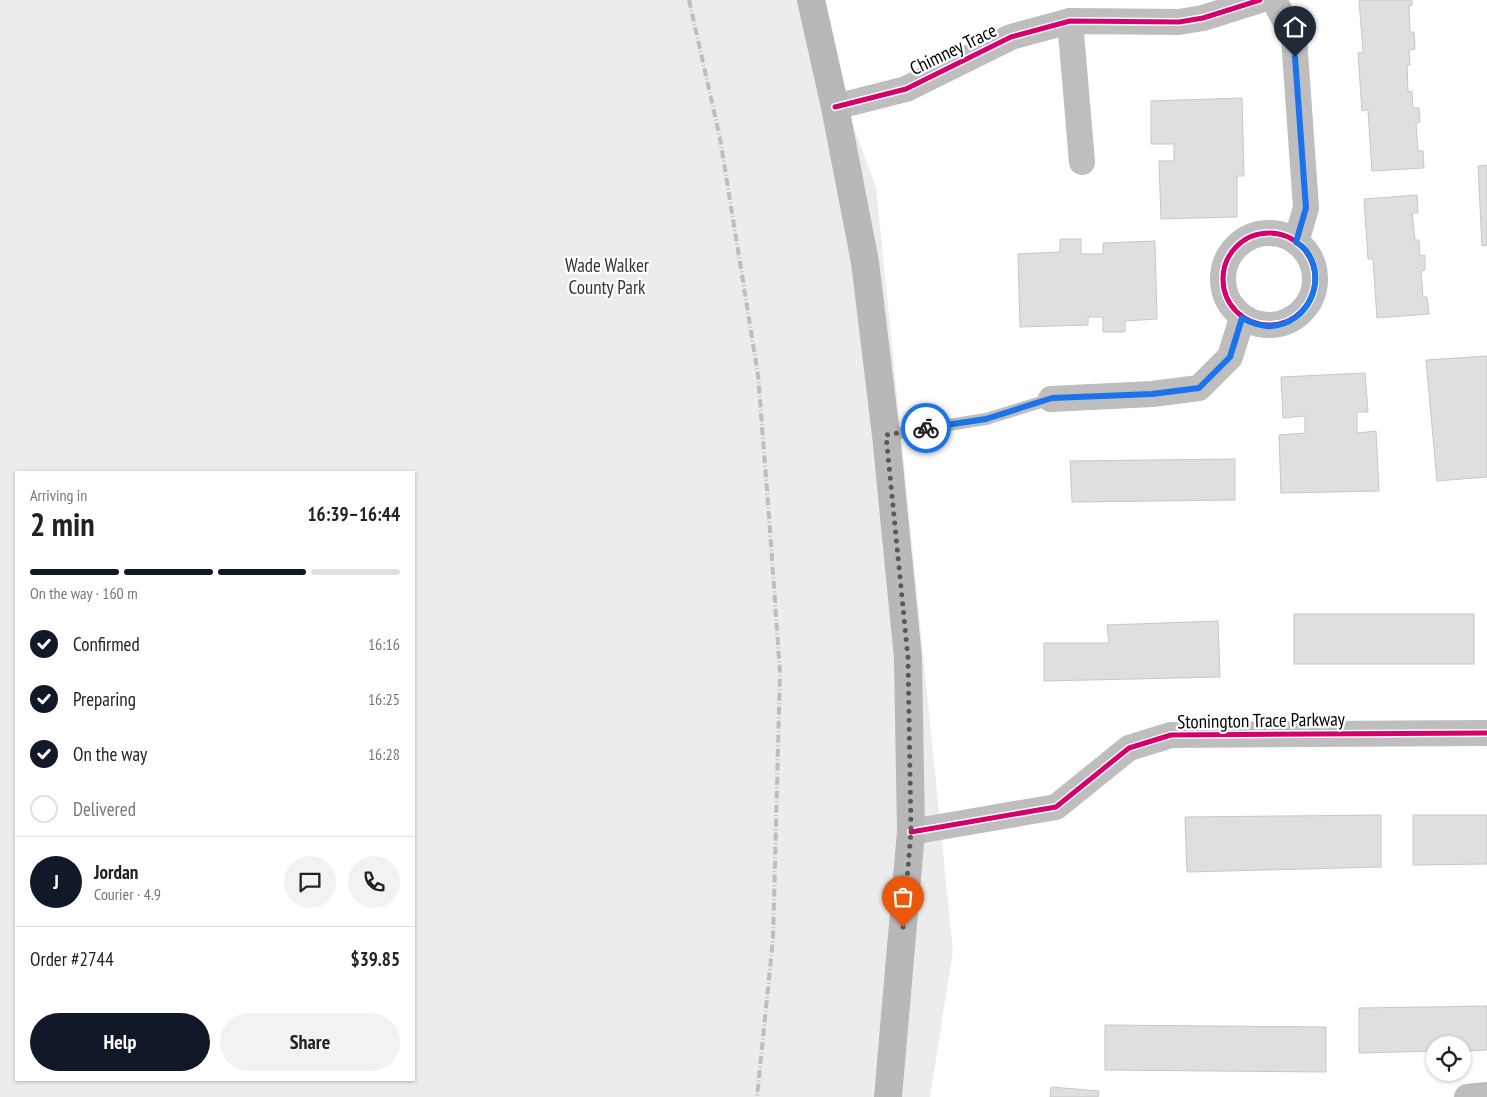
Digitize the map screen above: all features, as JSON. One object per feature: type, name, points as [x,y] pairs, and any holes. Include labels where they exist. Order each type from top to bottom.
[{"type":"main road","points":[[811,0],[835,107],[865,262],[886,435],[908,658],[911,832],[888,1097]]},
{"type":"street","name":"Chimney Trace","points":[[835,107],[906,89],[1012,37],[1070,21],[1118,11],[1179,22],[1203,18],[1260,0]]},
{"type":"street","points":[[1274,0],[1294,38],[1306,208],[1296,242]]},
{"type":"street","points":[[1070,21],[1082,162]]},
{"type":"street","points":[[1269,233],[1283,235],[1296,242],[1308,253],[1314,268],[1316,284],[1307,306],[1289,322],[1273,326],[1257,325],[1242,318],[1232,308],[1224,295],[1222,280],[1224,266],[1231,253],[1241,242],[1254,235],[1269,233]]},
{"type":"street","points":[[1052,398],[1152,394],[1199,388],[1230,357],[1242,318]]},
{"type":"street","name":"Stonington Trace Parkway","points":[[911,832],[1056,807],[1130,748],[1171,735],[1487,733]]},
{"type":"street","points":[[1467,1097],[1487,1095]]},
{"type":"lane","points":[[886,435],[986,419],[1052,398]]},
{"type":"green space","name":"Wade Walker County Park","points":[[0,0],[806,0],[876,187],[953,951],[930,1097],[0,1097]]},
{"type":"building","points":[[1359,0],[1412,0],[1412,5],[1409,6],[1410,32],[1414,32],[1415,49],[1409,50],[1410,65],[1407,65],[1408,92],[1412,91],[1413,108],[1419,108],[1420,122],[1416,123],[1418,151],[1423,151],[1424,168],[1372,171],[1368,110],[1362,111],[1358,53],[1363,52]]},
{"type":"building","points":[[1242,98],[1244,176],[1237,176],[1237,217],[1161,219],[1159,161],[1174,161],[1174,144],[1151,144],[1151,101]]},
{"type":"building","points":[[1487,165],[1487,245],[1482,246],[1478,166]]},
{"type":"building","points":[[1417,195],[1418,213],[1412,213],[1415,240],[1419,240],[1420,256],[1425,255],[1425,270],[1421,271],[1423,297],[1427,297],[1429,314],[1377,318],[1373,259],[1368,259],[1364,199]]},
{"type":"building","points":[[1060,239],[1081,239],[1081,254],[1103,254],[1103,243],[1155,241],[1157,319],[1125,321],[1125,332],[1103,332],[1103,317],[1088,317],[1088,325],[1020,327],[1018,254],[1060,252]]},
{"type":"building","points":[[1487,356],[1487,477],[1437,481],[1426,360]]},
{"type":"building","points":[[1365,373],[1368,412],[1357,412],[1357,433],[1376,431],[1379,491],[1281,493],[1279,435],[1305,433],[1305,416],[1283,418],[1281,377]]},
{"type":"building","points":[[1235,459],[1235,500],[1072,502],[1070,461]]},
{"type":"building","points":[[1294,614],[1474,614],[1474,664],[1294,664]]},
{"type":"building","points":[[1218,621],[1220,677],[1044,681],[1044,643],[1109,643],[1107,625]]},
{"type":"building","points":[[1381,815],[1381,867],[1187,872],[1185,817]]},
{"type":"building","points":[[1413,815],[1487,815],[1487,864],[1413,865]]},
{"type":"building","points":[[1487,1006],[1487,1050],[1471,1051],[1471,1036],[1426,1036],[1426,1051],[1359,1053],[1359,1008]]},
{"type":"building","points":[[1105,1025],[1326,1027],[1326,1072],[1105,1070]]},
{"type":"building","points":[[1051,1087],[1099,1091],[1098,1097],[1050,1097]]},
{"type":"railway","points":[[689,0],[720,138],[758,375],[780,673],[773,939],[757,1097]]},
{"type":"cycle path","points":[[835,107],[906,89],[1011,37],[1070,21],[1179,22],[1203,18],[1260,0]]},
{"type":"cycle path","points":[[1269,233],[1287,236],[1302,246],[1312,261],[1315,279],[1312,297],[1302,312],[1287,322],[1269,325],[1251,322],[1236,312],[1226,297],[1223,279],[1226,261],[1236,246],[1251,236],[1269,233]]},
{"type":"cycle path","points":[[911,832],[1056,807],[1129,748],[1171,735],[1487,733]]},
{"type":"way so far","points":[[903,927],[911,832],[908,658],[886,435],[926,428]]},
{"type":"route","points":[[926,428],[986,419],[1052,398],[1152,394],[1199,388],[1230,357],[1242,318],[1257,325],[1273,326],[1289,322],[1302,312],[1311,299],[1316,284],[1314,268],[1308,253],[1296,242],[1306,208],[1295,57]]}]
